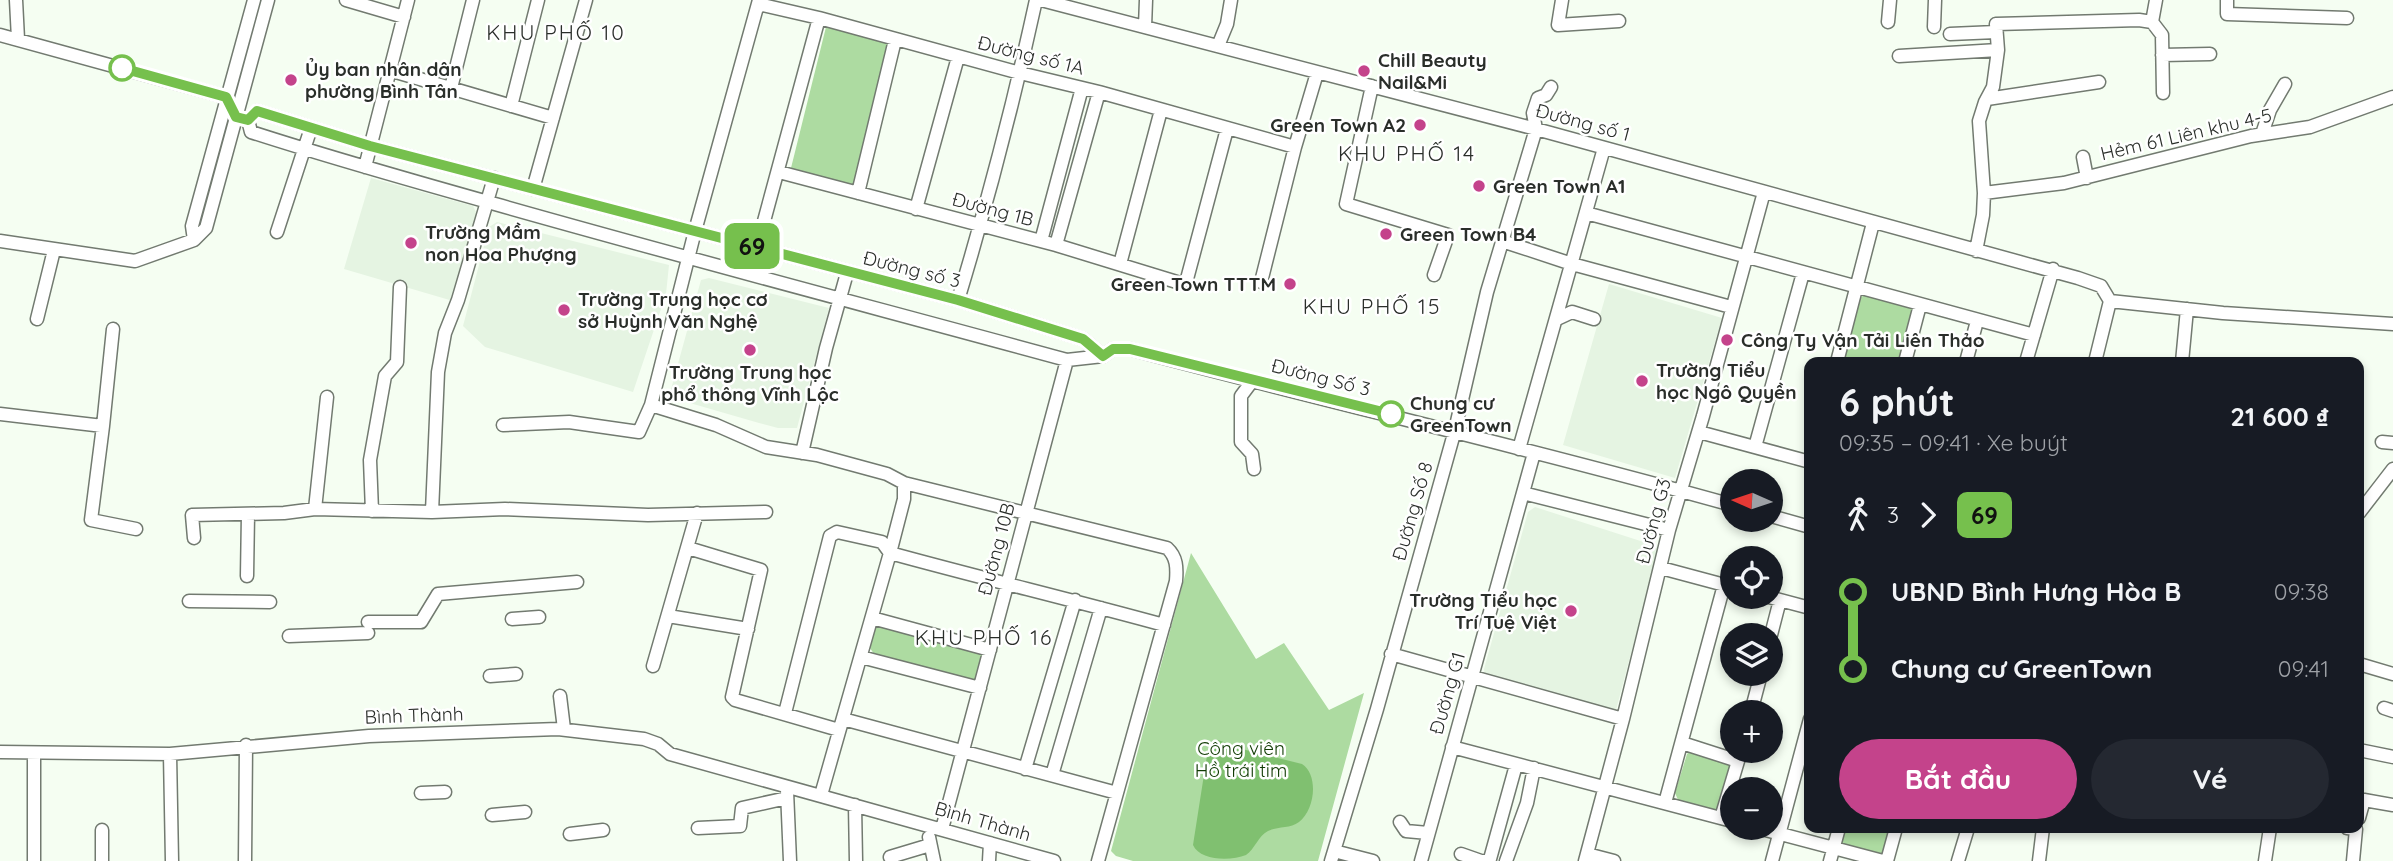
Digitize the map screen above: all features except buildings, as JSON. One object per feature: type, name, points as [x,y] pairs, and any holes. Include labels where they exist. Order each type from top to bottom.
[{"type":"street","points":[[16,0],[18,39]]},
{"type":"street","points":[[194,240],[192,226],[254,0]]},
{"type":"street","points":[[0,241],[135,261],[194,240],[206,228],[228,146],[242,119],[254,50],[268,0]]},
{"type":"street","points":[[346,0],[404,17]]},
{"type":"street","points":[[365,167],[408,0]]},
{"type":"street","points":[[451,88],[473,0]]},
{"type":"street","points":[[511,106],[538,0]]},
{"type":"street","points":[[533,189],[586,0]]},
{"type":"street","points":[[1145,27],[1146,0]]},
{"type":"street","points":[[1218,46],[1227,24],[1231,0]]},
{"type":"street","points":[[1562,0],[1558,26],[1619,21]]},
{"type":"street","points":[[1888,22],[1890,0]]},
{"type":"street","points":[[1934,27],[1935,0]]},
{"type":"street","points":[[2152,22],[2156,0]]},
{"type":"street","points":[[2227,0],[2227,14],[2347,19]]},
{"type":"street","points":[[958,300],[981,225],[1020,74],[1048,1]]},
{"type":"street","name":"Đường số 1","points":[[1048,1],[1536,129],[1976,251],[2053,269],[2101,286],[2109,298]]},
{"type":"street","points":[[503,425],[569,422],[639,432],[651,405],[687,259],[759,2]]},
{"type":"street","name":"Đường số 1A","points":[[759,2],[1294,147]]},
{"type":"street","points":[[757,247],[819,18]]},
{"type":"street","points":[[1976,251],[1984,193],[1979,121],[1993,87],[1998,50],[1996,24],[2139,20],[2152,22],[2162,35],[2163,93]]},
{"type":"street","points":[[1950,34],[1996,32]]},
{"type":"street","points":[[0,35],[226,97],[251,132],[305,150],[687,259],[1067,360],[1103,356]]},
{"type":"street","points":[[858,193],[895,40]]},
{"type":"street","points":[[241,47],[254,50]]},
{"type":"street","points":[[1899,56],[1998,50]]},
{"type":"street","points":[[2162,55],[2210,54]]},
{"type":"street","points":[[916,209],[958,57]]},
{"type":"street","points":[[389,70],[552,118]]},
{"type":"street","points":[[1261,282],[1294,147],[1317,72]]},
{"type":"street","points":[[1987,99],[2099,82]]},
{"type":"street","points":[[2262,134],[2270,110],[2285,84]]},
{"type":"street","points":[[1372,86],[1346,204],[1448,235],[1434,275]]},
{"type":"street","name":"Đường Số 8","points":[[1332,856],[1377,709],[1455,430],[1486,292],[1536,129],[1533,113],[1538,99],[1546,95],[1551,87]]},
{"type":"street","points":[[1041,241],[1082,88]]},
{"type":"street","points":[[1056,244],[1099,92]]},
{"type":"street","name":"Hẻm 61 Liên khu 4-5","points":[[1984,193],[2064,183],[2262,134],[2309,127],[2393,97]]},
{"type":"street","points":[[1120,264],[1161,110]]},
{"type":"street","name":"Đường số 3","points":[[242,119],[257,111],[370,146],[958,300],[1083,339],[1103,356]]},
{"type":"street","points":[[277,232],[311,128]]},
{"type":"street","name":"Đường 1B","points":[[779,172],[1056,244],[1180,283],[1187,279],[1227,129]]},
{"type":"street","points":[[214,142],[228,146]]},
{"type":"street","points":[[1519,449],[1604,148]]},
{"type":"street","points":[[2083,157],[2087,178]]},
{"type":"street","points":[[432,512],[438,372],[445,333],[494,178]]},
{"type":"street","name":"Đường G3","points":[[1586,858],[1669,530],[1699,432],[1764,192]]},
{"type":"street","points":[[1586,213],[2034,335]]},
{"type":"street","points":[[1837,357],[1873,223]]},
{"type":"street","points":[[1502,241],[1572,264],[1731,307]]},
{"type":"street","points":[[37,319],[54,250]]},
{"type":"street","points":[[2027,357],[2053,269]]},
{"type":"street","points":[[802,453],[847,272]]},
{"type":"street","points":[[1755,447],[1803,273]]},
{"type":"street","points":[[372,511],[370,460],[385,376],[397,362],[400,287]]},
{"type":"street","points":[[2096,357],[2109,298],[2187,309],[2393,324]]},
{"type":"street","points":[[1906,357],[1920,305]]},
{"type":"street","points":[[2181,357],[2187,309]]},
{"type":"street","points":[[1557,319],[1572,312],[1594,319]]},
{"type":"street","points":[[1967,357],[1977,321]]},
{"type":"street","points":[[113,329],[91,520],[136,529]]},
{"type":"street","name":"Đường Số 3","points":[[1103,356],[1113,349],[1130,349],[1455,430],[1720,502]]},
{"type":"street","name":"Đường 10B","points":[[942,829],[1067,360]]},
{"type":"street","points":[[1253,380],[1241,396],[1241,442],[1251,454],[1254,469]]},
{"type":"street","points":[[315,509],[327,397]]},
{"type":"street","points":[[651,405],[716,425],[766,447],[887,474],[904,482],[1167,548],[1173,554],[1177,573],[1098,861]]},
{"type":"street","points":[[0,414],[103,426]]},
{"type":"street","points":[[1699,432],[1804,458]]},
{"type":"street","name":"Đường G1","points":[[1421,861],[1534,453]]},
{"type":"street","points":[[2364,507],[2393,469]]},
{"type":"street","points":[[821,795],[890,553],[904,499],[904,482]]},
{"type":"street","points":[[1522,493],[1669,530]]},
{"type":"street","points":[[194,538],[192,514],[285,513],[315,509],[432,512],[505,509],[640,515],[766,512]]},
{"type":"street","points":[[653,666],[697,513]]},
{"type":"street","points":[[247,514],[247,576]]},
{"type":"street","points":[[1783,519],[1804,525]]},
{"type":"street","points":[[785,713],[830,536],[837,532],[882,542],[890,553],[1164,625]]},
{"type":"street","points":[[688,548],[761,570],[732,697],[735,701],[963,752],[1117,793]]},
{"type":"street","points":[[1661,568],[1720,584]]},
{"type":"street","points":[[289,636],[421,622],[438,594],[577,582]]},
{"type":"street","points":[[1025,769],[1075,600]]},
{"type":"street","points":[[1783,600],[1804,606]]},
{"type":"street","points":[[189,601],[270,602]]},
{"type":"street","points":[[1052,775],[1101,608]]},
{"type":"street","points":[[1665,803],[1721,609]]},
{"type":"street","points":[[668,616],[748,629]]},
{"type":"street","points":[[512,619],[539,617]]},
{"type":"street","points":[[872,618],[990,650]]},
{"type":"street","points":[[1391,654],[1623,719]]},
{"type":"street","points":[[862,657],[980,688]]},
{"type":"street","points":[[2364,665],[2393,674]]},
{"type":"street","points":[[490,676],[516,674]]},
{"type":"street","points":[[560,696],[564,729]]},
{"type":"street","name":"Bình Thành","points":[[0,752],[170,754],[246,745],[369,736],[564,729],[644,739],[658,744],[670,754],[787,792],[821,795],[1044,860]]},
{"type":"street","points":[[1783,819],[1804,741]]},
{"type":"street","points":[[1682,743],[1720,752]]},
{"type":"street","points":[[245,861],[246,745]]},
{"type":"street","points":[[1452,747],[1720,818]]},
{"type":"street","points":[[2364,751],[2393,757]]},
{"type":"street","points":[[34,754],[34,861]]},
{"type":"street","points":[[170,754],[172,861]]},
{"type":"street","points":[[1461,854],[1483,861],[1490,859],[1516,765]]},
{"type":"street","points":[[1507,861],[1527,803],[1534,768]]},
{"type":"street","points":[[421,793],[445,792]]},
{"type":"street","points":[[698,828],[740,827],[743,808],[787,792],[790,861]]},
{"type":"street","points":[[2364,800],[2393,805]]},
{"type":"street","points":[[855,805],[856,861]]},
{"type":"street","points":[[492,815],[525,812]]},
{"type":"street","points":[[1400,822],[1406,831],[1428,833]]},
{"type":"street","points":[[927,825],[934,861]]},
{"type":"street","points":[[102,830],[102,861]]},
{"type":"street","points":[[570,834],[603,830]]},
{"type":"street","points":[[1832,855],[1838,833]]},
{"type":"street","points":[[1783,836],[1832,855],[1885,861],[1894,833]]},
{"type":"street","points":[[1958,861],[1966,833]]},
{"type":"street","points":[[2039,861],[2042,833]]},
{"type":"street","points":[[2265,861],[2269,833]]},
{"type":"street","points":[[2353,861],[2355,833]]},
{"type":"street","points":[[1772,861],[1777,840]]},
{"type":"street","points":[[989,861],[990,843]]},
{"type":"street","points":[[890,857],[930,845]]},
{"type":"street","points":[[1332,856],[1373,861]]},
{"type":"street","points":[[1586,858],[1614,861]]},
{"type":"shaded area","name":"Trường Mầm non Hoa Phượng","points":[[371,178],[473,206],[478,216],[453,301],[344,269]]},
{"type":"shaded area","name":"Trường Trung học cơ sở Huỳnh Văn Nghệ","points":[[497,222],[669,265],[666,294],[633,392],[485,347],[463,326],[489,227]]},
{"type":"shaded area","name":"Trường Trung học phổ thông Vĩnh Lộc","points":[[709,278],[829,308],[797,428],[778,428],[759,423],[676,399],[670,393],[701,280]]},
{"type":"shaded area","name":"Trường Tiểu học Ngô Quyền","points":[[1609,284],[1722,318],[1675,478],[1563,445]]},
{"type":"shaded area","name":"Trường Tiểu học Trí Tuệ Việt","points":[[1535,507],[1656,546],[1658,552],[1616,710],[1610,711],[1485,677],[1484,669],[1528,512]]},
{"type":"shaded area","points":[[1218,740],[1302,764],[1311,776],[1313,784],[1309,809],[1299,822],[1268,831],[1246,855],[1232,858],[1209,857],[1193,845],[1208,749],[1211,742]]},
{"type":"green space","points":[[826,27],[889,41],[856,182],[851,185],[791,168]]},
{"type":"green space","points":[[1865,294],[1912,306],[1914,309],[1902,357],[1841,357],[1857,301]]},
{"type":"green space","name":"Công viên Hồ trái tim","points":[[1191,553],[1256,659],[1284,643],[1329,710],[1364,693],[1318,861],[1133,861],[1116,856],[1111,851]]},
{"type":"green space","points":[[882,625],[981,652],[984,656],[978,680],[973,682],[874,654],[870,648],[874,628]]},
{"type":"green space","points":[[1692,750],[1732,766],[1729,777],[1720,777],[1720,807],[1714,811],[1679,802],[1675,793],[1687,754]]},
{"type":"green space","points":[[1843,833],[1889,833],[1883,856],[1840,845]]},
{"type":"bus line","name":"69","points":[[122,68],[226,97],[236,117],[248,120],[257,111],[370,146],[958,300],[1083,339],[1103,356],[1113,349],[1130,349],[1391,414]]},
{"type":"place","name":"Chill Beauty Nail&Mi","points":[[1364,71]]},
{"type":"place","name":"Ủy ban nhân dân phường Bình Tân","points":[[291,80]]},
{"type":"place","name":"Green Town A2","points":[[1420,125]]},
{"type":"place","name":"Green Town A1","points":[[1479,186]]},
{"type":"place","name":"Green Town B4","points":[[1386,234]]},
{"type":"place","name":"Trường Mầm non Hoa Phượng","points":[[411,243]]},
{"type":"place","name":"Green Town TTTM","points":[[1290,284]]},
{"type":"place","name":"Trường Trung học cơ sở Huỳnh Văn Nghệ","points":[[564,310]]},
{"type":"place","name":"Công Ty Vận Tải Liên Thảo","points":[[1727,340]]},
{"type":"place","name":"Trường Trung học phổ thông Vĩnh Lộc","points":[[750,350]]},
{"type":"place","name":"Trường Tiểu học Ngô Quyền","points":[[1642,381]]},
{"type":"place","name":"Chung cư GreenTown","points":[[1391,414]]},
{"type":"place","name":"Trường Tiểu học Trí Tuệ Việt","points":[[1571,611]]},
{"type":"district","name":"KHU PHỐ 10","points":[[556,33]]},
{"type":"district","name":"KHU PHỐ 14","points":[[1407,154]]},
{"type":"district","name":"KHU PHỐ 15","points":[[1372,307]]},
{"type":"district","name":"KHU PHỐ 16","points":[[984,638]]}]
